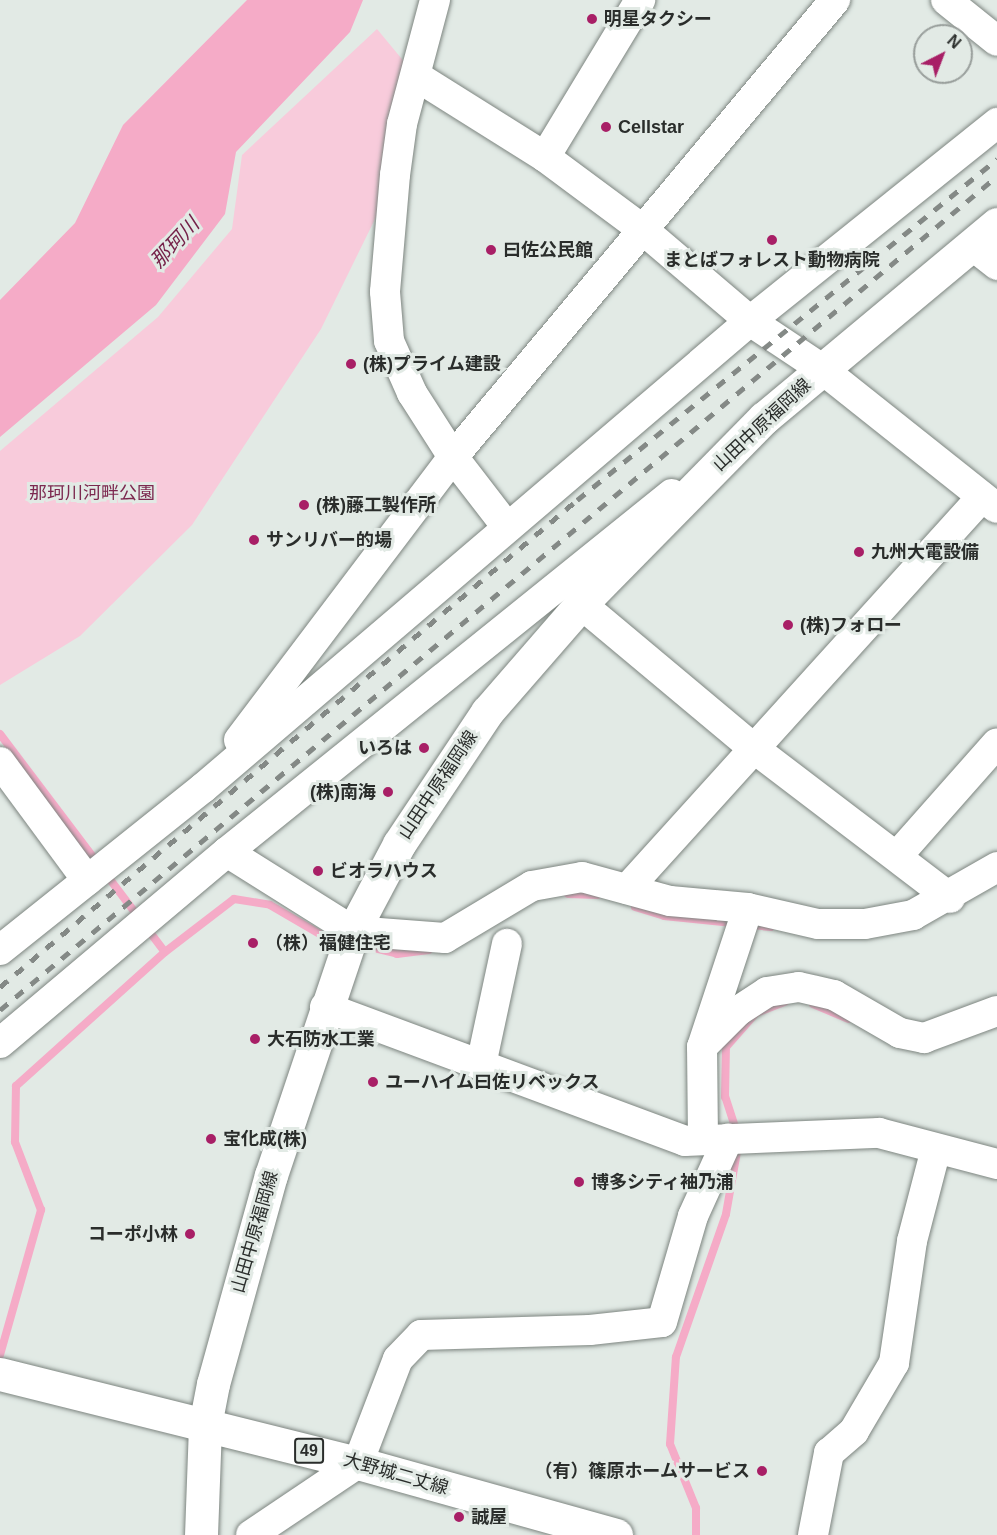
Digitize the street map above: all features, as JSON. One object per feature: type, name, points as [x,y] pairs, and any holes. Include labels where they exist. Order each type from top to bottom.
[{"type":"main road","name":"山田中原福岡線","points":[[201,1535],[205,1425],[271,1175],[325,1007],[353,931],[399,844],[487,712],[581,604],[764,418],[822,369],[985,256],[997,224]]},
{"type":"main road","name":"大野城二丈線","points":[[0,1374],[358,1462],[567,1529],[616,1535]]},
{"type":"street","points":[[435,0],[395,175],[385,292],[389,341],[412,393],[453,457],[507,527]]},
{"type":"street","points":[[545,157],[640,0]]},
{"type":"street","points":[[203,788],[453,457],[835,0]]},
{"type":"street","points":[[946,0],[997,41]]},
{"type":"street","points":[[416,76],[545,157],[642,230],[750,321],[822,369],[990,503],[753,747],[627,889]]},
{"type":"street","points":[[0,950],[203,788],[750,321],[997,123]]},
{"type":"street","points":[[0,1043],[226,852],[764,418]]},
{"type":"street","points":[[581,604],[753,747],[898,855],[950,898]]},
{"type":"street","points":[[898,855],[997,743]]},
{"type":"street","points":[[0,762],[87,880]]},
{"type":"street","points":[[226,852],[353,931],[445,938],[532,886],[582,878],[670,901],[748,908],[818,924],[865,924],[914,915],[950,898],[997,867]]},
{"type":"street","points":[[251,1535],[358,1462],[398,1359],[421,1335],[590,1330],[662,1322],[716,1140],[702,1047],[748,908]]},
{"type":"street","points":[[481,1065],[507,944]]},
{"type":"street","points":[[702,1047],[738,1011],[766,992],[799,987],[834,995],[900,1034],[924,1038],[997,1011]]},
{"type":"street","points":[[325,1007],[685,1141],[879,1133],[997,1164]]},
{"type":"street","points":[[813,1535],[828,1453],[854,1431],[894,1363],[912,1241],[936,1149]]},
{"type":"green space","name":"那珂川河畔公園","points":[[377,29],[406,64],[378,213],[321,329],[192,525],[80,636],[0,685],[0,451],[158,317],[232,229],[242,155]]},
{"type":"water","name":"那珂川","points":[[247,0],[363,0],[350,32],[236,152],[225,214],[156,305],[0,437],[0,300],[75,223],[123,125]]},
{"type":"waterway","points":[[0,734],[165,952]]},
{"type":"waterway","points":[[568,894],[597,895]]},
{"type":"waterway","points":[[0,1355],[41,1210],[15,1142],[16,1086],[165,952],[234,899],[270,905],[325,937],[344,941]]},
{"type":"waterway","points":[[635,907],[664,916],[770,927]]},
{"type":"waterway","points":[[362,945],[397,954],[429,950]]},
{"type":"waterway","points":[[737,1133],[725,1097],[726,1047],[756,1013],[785,1002]]},
{"type":"waterway","points":[[813,1004],[848,1019]]},
{"type":"waterway","points":[[696,1535],[696,1508],[670,1444],[676,1357],[726,1214],[738,1146]]},
{"type":"railway","points":[[0,987],[577,500],[997,159]]},
{"type":"railway","points":[[0,1010],[997,176]]},
{"type":"place","name":"明星タクシー","points":[[592,19]]},
{"type":"place","name":"Cellstar","points":[[606,127]]},
{"type":"place","name":"まとばフォレスト動物病院","points":[[772,240]]},
{"type":"place","name":"曰佐公民館","points":[[491,250]]},
{"type":"place","name":"(株)プライム建設","points":[[351,364]]},
{"type":"place","name":"(株)藤工製作所","points":[[304,505]]},
{"type":"place","name":"サンリバー的場","points":[[254,540]]},
{"type":"place","name":"九州大電設備","points":[[859,552]]},
{"type":"place","name":"(株)フォロー","points":[[788,625]]},
{"type":"place","name":"いろは","points":[[424,748]]},
{"type":"place","name":"(株)南海","points":[[388,792]]},
{"type":"place","name":"ビオラハウス","points":[[318,871]]},
{"type":"place","name":"（株）福健住宅","points":[[253,943]]},
{"type":"place","name":"大石防水工業","points":[[255,1039]]},
{"type":"place","name":"ユーハイム曰佐リベックス","points":[[373,1082]]},
{"type":"place","name":"宝化成(株)","points":[[211,1139]]},
{"type":"place","name":"博多シティ袖乃浦","points":[[579,1182]]},
{"type":"place","name":"コーポ小林","points":[[190,1234]]},
{"type":"place","name":"（有）篠原ホームサービス","points":[[762,1471]]},
{"type":"place","name":"誠屋","points":[[459,1517]]}]
